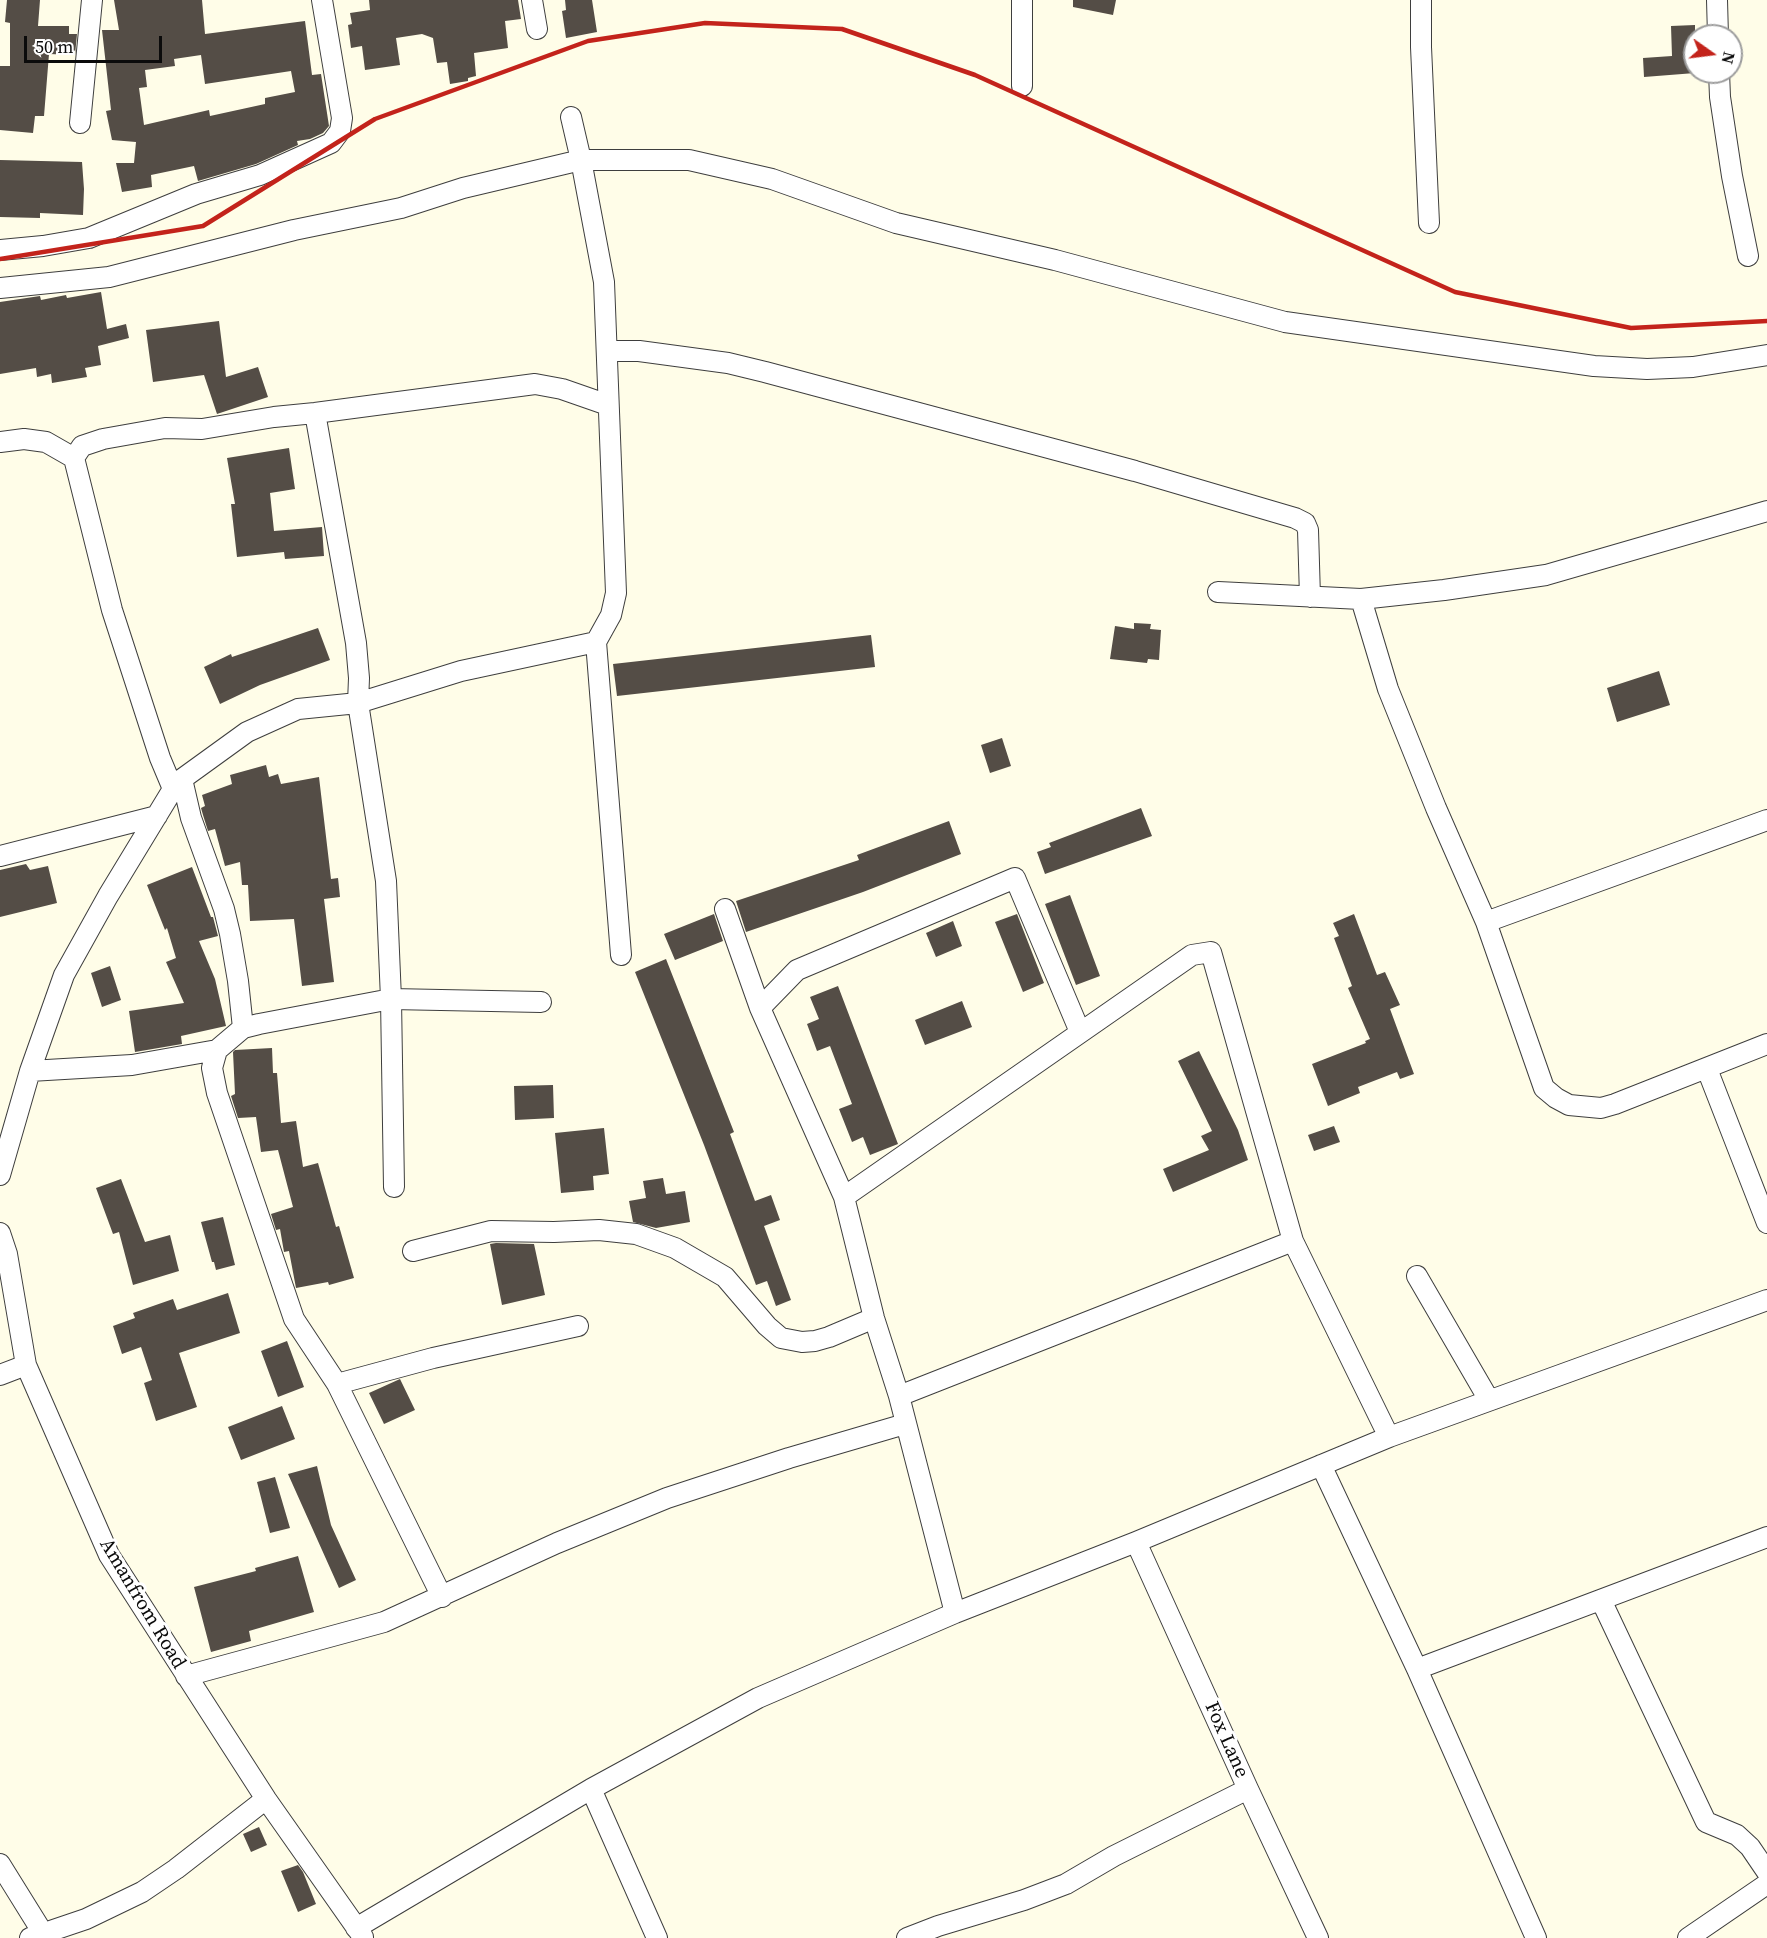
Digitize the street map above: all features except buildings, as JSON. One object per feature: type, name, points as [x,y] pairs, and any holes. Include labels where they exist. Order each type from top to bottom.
[{"type":"street","points":[[80,123],[92,0]]},
{"type":"street","points":[[0,250],[89,238],[196,194],[260,175],[331,143],[340,131],[342,118],[322,0]]},
{"type":"street","points":[[532,0],[537,29]]},
{"type":"street","points":[[1022,0],[1022,86]]},
{"type":"street","points":[[1421,0],[1429,223]]},
{"type":"street","points":[[1717,0],[1718,24]]},
{"type":"street","points":[[1719,84],[1732,176],[1749,256]]},
{"type":"street","points":[[571,117],[604,282],[616,593],[611,615],[596,642],[621,955]]},
{"type":"street","points":[[0,288],[108,277],[294,230],[401,208],[463,188],[581,160],[689,160],[772,179],[896,223],[1055,260],[1285,322],[1604,366],[1647,369],[1693,367],[1767,355]]},
{"type":"street","points":[[607,351],[639,351],[728,363],[1135,471],[1294,518],[1305,523],[1308,530],[1310,597]]},
{"type":"street","points":[[74,458],[82,446],[103,439],[165,428],[202,429],[274,417],[535,384],[562,389],[608,405]]},
{"type":"street","points":[[315,413],[356,642],[359,678],[358,703],[386,881],[391,999],[394,1187]]},
{"type":"street","points":[[0,442],[24,439],[46,442],[74,458],[112,610],[160,758],[177,784],[224,909],[238,981],[243,1028]]},
{"type":"street","points":[[1218,592],[1361,599],[1546,575],[1767,511]]},
{"type":"street","points":[[1361,599],[1389,689],[1436,808],[1486,922],[1544,1088],[1569,1105],[1601,1108],[1767,1044]]},
{"type":"street","points":[[0,1175],[30,1071],[64,975],[108,896],[177,784],[247,732],[298,709],[358,703],[461,670],[596,642]]},
{"type":"street","points":[[0,856],[157,816]]},
{"type":"street","points":[[1486,922],[1767,820]]},
{"type":"street","points":[[760,1008],[797,970],[1015,878],[1080,1032]]},
{"type":"street","points":[[725,909],[760,1008],[844,1197],[874,1318],[899,1396],[955,1613]]},
{"type":"street","points":[[844,1197],[1192,955],[1211,951],[1293,1241],[1389,1437]]},
{"type":"street","points":[[30,1071],[132,1065],[217,1050],[243,1028],[391,999],[541,1002]]},
{"type":"street","points":[[217,1050],[212,1068],[217,1093],[294,1319],[338,1384],[442,1597]]},
{"type":"street","points":[[1707,1068],[1767,1223]]},
{"type":"street","points":[[413,1251],[491,1231],[599,1230],[636,1234],[675,1248],[725,1278],[767,1326],[781,1338],[802,1342],[815,1341],[874,1318]]},
{"type":"street","name":"Amanfrom Road","points":[[0,1233],[7,1254],[26,1365],[109,1555],[266,1799],[360,1933]]},
{"type":"street","points":[[899,1396],[1293,1241]]},
{"type":"street","points":[[1417,1276],[1489,1400]]},
{"type":"street","points":[[360,1933],[591,1790],[758,1698],[955,1613],[1136,1542],[1389,1437],[1767,1300]]},
{"type":"street","points":[[338,1384],[433,1358],[578,1326]]},
{"type":"street","points":[[0,1376],[26,1365]]},
{"type":"street","points":[[186,1676],[384,1622],[557,1543],[667,1498],[789,1458],[905,1424]]},
{"type":"street","points":[[1322,1465],[1417,1669],[1536,1938]]},
{"type":"street","points":[[1417,1669],[1767,1537]]},
{"type":"street","name":"Fox Lane","points":[[1136,1542],[1318,1938]]},
{"type":"street","points":[[1601,1600],[1706,1822],[1737,1835],[1750,1847],[1767,1872]]},
{"type":"street","points":[[907,1938],[1066,1884],[1114,1856],[1248,1789]]},
{"type":"street","points":[[591,1790],[657,1938]]},
{"type":"street","points":[[0,1864],[40,1936],[86,1919],[142,1892],[176,1869],[266,1799]]},
{"type":"street","points":[[1688,1938],[1767,1884]]},
{"type":"railway","points":[[0,259],[203,226],[375,119],[588,41],[705,23],[842,29],[975,75],[1455,292],[1631,328],[1767,321]]}]
